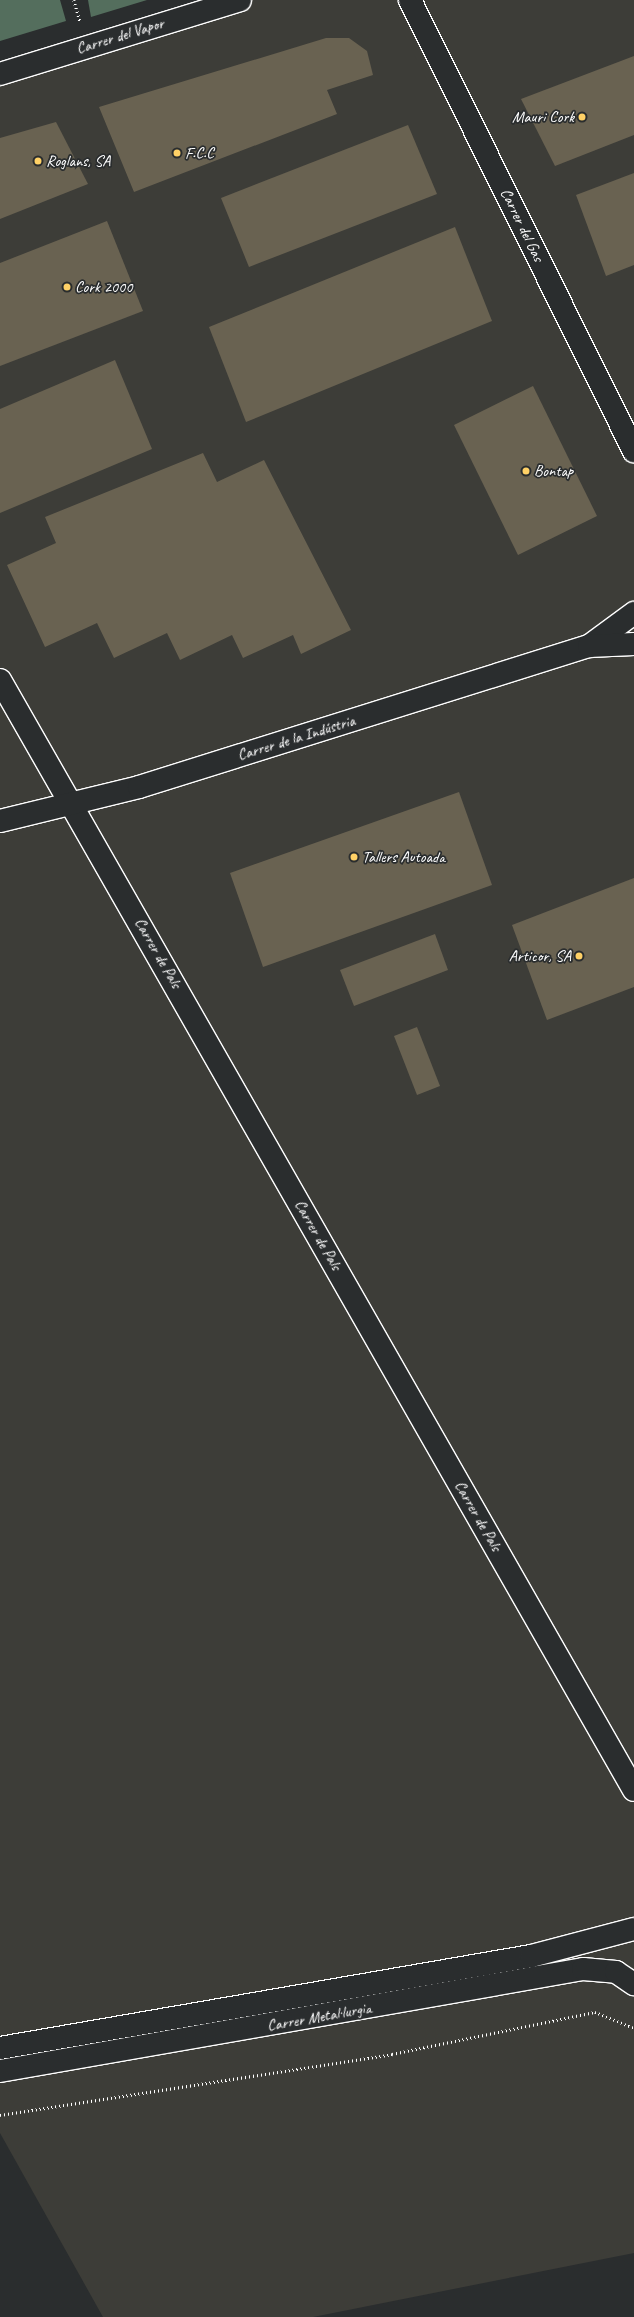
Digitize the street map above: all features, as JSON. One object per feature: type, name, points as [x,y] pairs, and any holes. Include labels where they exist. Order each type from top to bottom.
[{"type":"street","name":"Carrer del Vapor","points":[[0,74],[240,0]]},
{"type":"street","name":"Carrer del Gas","points":[[410,0],[634,451]]},
{"type":"street","name":"Carrer de la Indústria","points":[[589,646],[634,613]]},
{"type":"street","name":"Carrer de la Indústria","points":[[0,821],[140,787],[589,646],[634,644]]},
{"type":"street","name":"Carrer de Pals","points":[[0,680],[72,803],[634,1790]]},
{"type":"street","name":"Carrer Metal·lurgia","points":[[1,2046],[531,1956],[634,1929]]},
{"type":"street","name":"Carrer Metal·lurgia","points":[[8,2070],[583,1969],[616,1972],[634,1984]]},
{"type":"street","points":[[1,2046],[8,2070]]},
{"type":"path","points":[[0,2115],[392,2054],[594,2012],[634,2028]]},
{"type":"shaded area","points":[[240,0],[634,0],[634,2253],[313,2317],[103,2317],[0,2133],[0,74]]},
{"type":"green space","points":[[0,0],[60,0],[66,21],[0,41]]},
{"type":"green space","points":[[88,0],[147,0],[91,17]]},
{"type":"building","name":"F.C.C","points":[[326,38],[349,38],[367,51],[373,75],[327,90],[337,114],[134,192],[99,107]]},
{"type":"building","name":"Mauri Cork","points":[[634,56],[634,135],[555,166],[521,99]]},
{"type":"building","name":"Roglans, SA","points":[[56,122],[88,184],[0,219],[0,138]]},
{"type":"building","points":[[408,125],[437,194],[249,267],[221,198]]},
{"type":"building","points":[[634,173],[634,265],[606,276],[576,195]]},
{"type":"building","name":"Cork 2000","points":[[107,221],[143,311],[0,366],[0,263]]},
{"type":"building","points":[[455,227],[492,321],[246,422],[209,327]]},
{"type":"building","points":[[115,360],[152,449],[0,513],[0,409]]},
{"type":"building","name":"Bontap","points":[[533,386],[597,516],[518,555],[454,425]]},
{"type":"building","points":[[203,453],[217,482],[264,460],[351,630],[301,654],[293,635],[243,658],[232,635],[180,660],[167,633],[114,658],[97,623],[45,647],[7,565],[56,543],[45,517]]},
{"type":"building","points":[[459,792],[492,885],[263,967],[230,873]]},
{"type":"building","name":"Articor, SA","points":[[634,878],[634,987],[547,1020],[512,925]]},
{"type":"building","points":[[435,934],[448,970],[354,1006],[340,970]]},
{"type":"building","points":[[417,1027],[440,1086],[417,1095],[394,1036]]},
{"type":"place","name":"Mauri Cork","points":[[582,117]]},
{"type":"place","name":"F.C.C","points":[[177,153]]},
{"type":"place","name":"Roglans, SA","points":[[38,161]]},
{"type":"place","name":"Cork 2000","points":[[67,287]]},
{"type":"place","name":"Bontap","points":[[526,471]]},
{"type":"place","name":"Tallers Autoada","points":[[354,857]]},
{"type":"place","name":"Articor, SA","points":[[579,956]]}]
